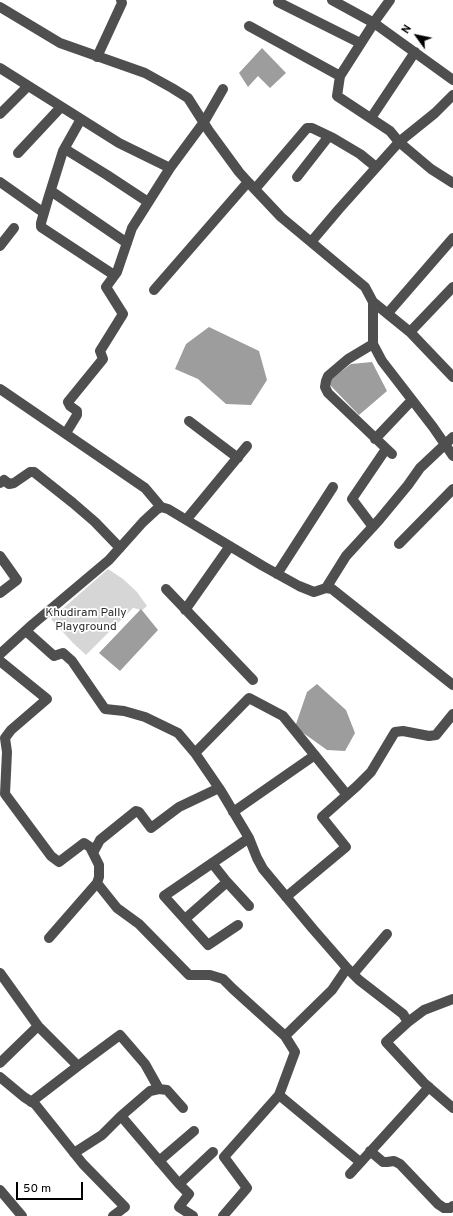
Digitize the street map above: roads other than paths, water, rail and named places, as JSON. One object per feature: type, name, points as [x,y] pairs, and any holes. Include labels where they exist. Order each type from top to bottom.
[{"type":"street","points":[[97,57],[122,3],[122,0]]},
{"type":"street","points":[[332,0],[374,23],[453,80]]},
{"type":"street","points":[[390,0],[360,43],[340,76],[337,96],[390,131],[399,142],[431,169],[453,183]]},
{"type":"street","points":[[278,2],[360,43]]},
{"type":"street","points":[[0,7],[60,43],[145,74],[188,98],[239,172],[281,217],[365,287],[373,302],[410,332],[453,377]]},
{"type":"street","points":[[249,26],[340,76]]},
{"type":"street","points":[[371,118],[415,52]]},
{"type":"street","points":[[0,68],[119,143],[170,168]]},
{"type":"street","points":[[0,114],[28,86]]},
{"type":"street","points":[[66,433],[77,415],[77,411],[70,406],[68,402],[102,358],[100,351],[123,314],[106,288],[117,272],[132,228],[170,168],[204,122],[223,89]]},
{"type":"street","points":[[311,242],[399,142],[435,113],[453,95]]},
{"type":"street","points":[[18,153],[61,107]]},
{"type":"street","points":[[81,119],[64,149],[50,191],[41,227],[114,275]]},
{"type":"street","points":[[154,290],[251,185],[307,128],[312,128],[329,136],[360,154],[376,167]]},
{"type":"street","points":[[296,177],[329,136]]},
{"type":"street","points":[[64,149],[148,202]]},
{"type":"street","points":[[0,182],[44,213]]},
{"type":"street","points":[[50,191],[127,243]]},
{"type":"street","points":[[0,246],[14,228]]},
{"type":"street","points":[[388,313],[453,238]]},
{"type":"street","points":[[410,332],[453,287]]},
{"type":"street","points":[[373,302],[373,344],[382,361],[433,427],[453,456]]},
{"type":"street","points":[[373,344],[348,359],[328,376],[325,387],[328,393],[389,452],[352,499],[373,527]]},
{"type":"street","points":[[0,389],[145,488],[160,507],[168,509],[277,574],[300,586],[314,592],[326,588],[332,589],[453,685]]},
{"type":"street","points":[[375,439],[412,400]]},
{"type":"street","points":[[189,421],[238,458]]},
{"type":"street","points":[[326,588],[346,556],[373,527],[408,485],[420,468],[453,437]]},
{"type":"street","points":[[186,520],[247,446]]},
{"type":"street","points":[[0,483],[4,480],[9,484],[14,483],[30,472],[34,472],[95,522],[120,548]]},
{"type":"street","points":[[277,574],[333,486]]},
{"type":"street","points":[[399,544],[453,489]]},
{"type":"street","points":[[0,654],[109,560],[160,507]]},
{"type":"street","points":[[185,610],[230,546]]},
{"type":"street","points":[[0,556],[16,580],[0,593]]},
{"type":"street","points":[[166,589],[253,680]]},
{"type":"street","points":[[26,631],[54,656],[63,652],[72,660],[105,709],[124,711],[145,716],[178,733],[195,753],[219,788],[249,838],[263,869],[286,898],[350,971],[359,980],[403,1014],[408,1022]]},
{"type":"street","points":[[0,661],[47,699],[11,730],[5,738],[3,754],[5,794],[51,856],[58,862],[84,843],[90,848],[99,865],[99,877],[97,883],[49,938]]},
{"type":"street","points":[[195,753],[249,698],[283,716],[347,795]]},
{"type":"street","points":[[286,898],[346,847],[322,817],[371,772],[395,732],[403,731],[429,736],[436,735],[453,714]]},
{"type":"street","points":[[233,812],[315,756]]},
{"type":"street","points":[[93,853],[100,840],[136,811],[139,812],[151,828],[179,807],[219,788]]},
{"type":"street","points":[[238,925],[208,945],[164,896],[249,838]]},
{"type":"street","points":[[212,863],[249,906]]},
{"type":"street","points":[[185,919],[227,882]]},
{"type":"street","points":[[97,883],[117,908],[139,924],[189,975],[210,975],[223,979],[285,1036],[295,1052],[279,1095],[224,1157],[247,1188],[223,1216]]},
{"type":"street","points":[[285,1036],[388,934]]},
{"type":"street","points":[[0,973],[38,1026],[78,1066]]},
{"type":"street","points":[[453,999],[424,1010],[386,1042],[429,1087],[453,1108]]},
{"type":"street","points":[[0,1063],[38,1026]]},
{"type":"street","points":[[31,1102],[120,1036],[145,1064],[159,1089]]},
{"type":"street","points":[[0,1077],[35,1104],[82,1164],[125,1207],[113,1216]]},
{"type":"street","points":[[350,1174],[429,1087]]},
{"type":"street","points":[[74,1153],[102,1135],[150,1090],[167,1090],[183,1108]]},
{"type":"street","points":[[279,1095],[360,1162]]},
{"type":"street","points":[[121,1116],[189,1194],[179,1208],[193,1216]]},
{"type":"street","points":[[159,1160],[194,1131]]},
{"type":"street","points":[[370,1151],[382,1162],[394,1161],[400,1164],[438,1204],[444,1208],[450,1208],[453,1206]]},
{"type":"street","points":[[179,1184],[213,1152]]},
{"type":"street","points":[[0,1190],[22,1216]]},
{"type":"park label","name":"Khudiram Pally Playground","points":[[86,621]]}]
